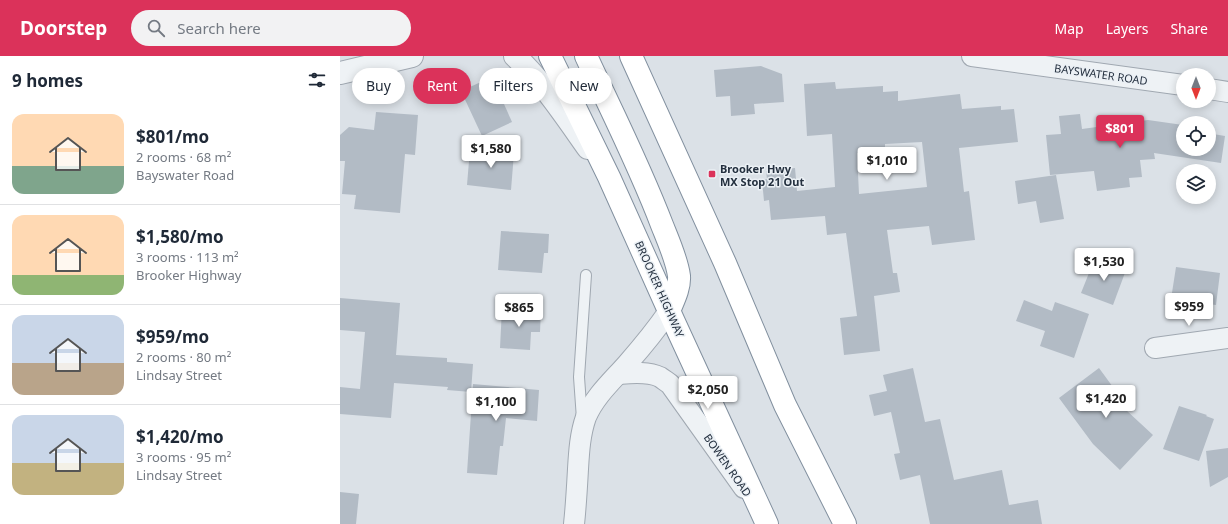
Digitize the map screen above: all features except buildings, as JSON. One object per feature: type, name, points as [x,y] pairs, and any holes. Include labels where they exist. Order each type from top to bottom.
[{"type":"highway","name":"BROOKER HIGHWAY","points":[[550,56],[609,177],[764,518]]},
{"type":"highway","points":[[586,56],[650,194],[675,261],[679,281],[669,311]]},
{"type":"highway","points":[[631,56],[725,262],[785,405],[845,524]]},
{"type":"street","points":[[340,74],[383,60],[412,56]]},
{"type":"street","points":[[515,56],[523,63],[555,102],[609,177]]},
{"type":"street","name":"BAYSWATER ROAD","points":[[972,56],[1176,84]]},
{"type":"street","points":[[1216,90],[1228,92]]},
{"type":"street","points":[[574,524],[580,447],[586,417],[601,393],[647,341],[669,311]]},
{"type":"street","points":[[1155,348],[1228,338]]},
{"type":"street","name":"BOWEN ROAD","points":[[619,374],[633,372],[645,373],[659,376],[670,384],[764,518]]},
{"type":"lane","points":[[583,429],[579,377],[586,274]]},
{"type":"place","name":"Brooker Hwy MX Stop 21 Out","points":[[712,174]]}]
